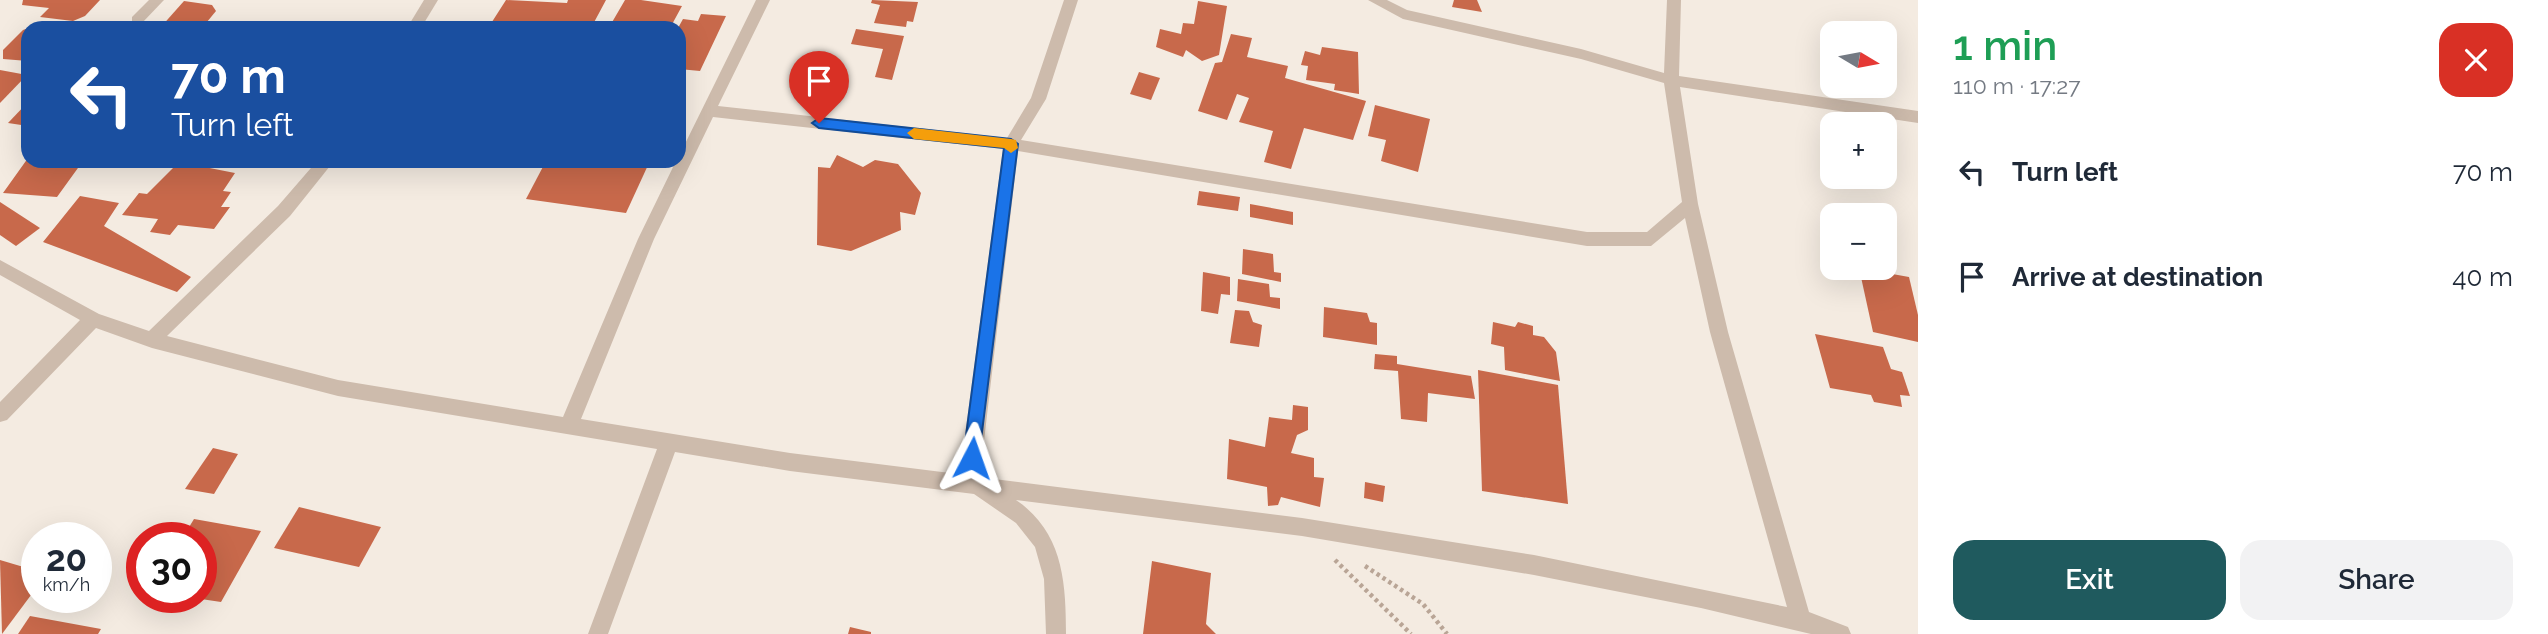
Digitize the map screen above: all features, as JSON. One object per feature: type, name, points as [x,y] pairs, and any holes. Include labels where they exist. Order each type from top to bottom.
[{"type":"street","points":[[137,20],[157,0]]},
{"type":"street","points":[[418,21],[431,0]]},
{"type":"street","points":[[686,158],[763,0]]},
{"type":"street","points":[[1056,634],[1056,586],[1047,551],[1034,527],[978,486],[972,458],[1011,144],[1038,99],[1071,0]]},
{"type":"street","points":[[1375,0],[1403,14],[1581,54],[1671,80],[1918,117]]},
{"type":"street","points":[[1674,0],[1671,80],[1690,204],[1719,332],[1801,621]]},
{"type":"street","points":[[709,111],[1011,144],[1587,239],[1651,239],[1690,204]]},
{"type":"street","points":[[152,340],[284,211],[320,168]]},
{"type":"street","points":[[569,425],[646,239],[681,168]]},
{"type":"street","points":[[0,267],[93,319],[152,340],[338,388],[790,462],[1302,527],[1534,565],[1801,621],[1841,634]]},
{"type":"street","points":[[0,414],[93,319]]},
{"type":"street","points":[[598,634],[669,442]]},
{"type":"path","points":[[1302,527],[1411,634]]},
{"type":"path","points":[[1355,560],[1423,604],[1447,634]]},
{"type":"building","points":[[23,0],[100,0],[85,16],[73,21],[40,17],[49,8],[22,5]]},
{"type":"building","points":[[506,0],[567,3],[568,0],[606,0],[595,21],[493,21]]},
{"type":"building","points":[[625,0],[682,6],[674,21],[613,21]]},
{"type":"building","points":[[872,0],[918,2],[913,22],[907,21],[906,27],[874,23],[880,5],[871,3]]},
{"type":"building","points":[[1454,0],[1477,0],[1482,12],[1452,7]]},
{"type":"building","points":[[184,1],[212,5],[216,11],[208,21],[166,21]]},
{"type":"building","points":[[1198,1],[1227,6],[1219,55],[1202,61],[1186,50],[1183,57],[1156,47],[1160,29],[1181,34],[1183,23],[1194,24]]},
{"type":"building","points":[[701,14],[726,16],[700,71],[686,70],[686,21],[682,21],[683,19],[698,21]]},
{"type":"building","points":[[856,29],[904,36],[892,80],[875,77],[883,49],[851,44]]},
{"type":"building","points":[[21,32],[21,60],[3,59],[3,50]]},
{"type":"building","points":[[1231,34],[1252,38],[1247,57],[1288,66],[1285,78],[1366,101],[1353,140],[1304,128],[1291,169],[1264,162],[1273,131],[1239,122],[1249,98],[1237,94],[1227,120],[1198,111],[1215,63],[1222,62]]},
{"type":"building","points":[[1322,47],[1358,52],[1359,94],[1334,90],[1335,84],[1306,80],[1308,66],[1301,65],[1305,51],[1320,55]]},
{"type":"building","points":[[0,70],[21,74],[21,81],[0,103]]},
{"type":"building","points":[[1139,72],[1160,78],[1151,100],[1130,94]]},
{"type":"building","points":[[1375,105],[1430,119],[1418,172],[1381,161],[1386,140],[1368,136]]},
{"type":"building","points":[[21,109],[21,125],[8,123]]},
{"type":"building","points":[[837,155],[863,167],[875,160],[898,164],[921,193],[915,215],[900,212],[901,230],[851,251],[817,245],[818,167],[830,168]]},
{"type":"building","points":[[21,168],[78,168],[57,197],[3,193]]},
{"type":"building","points":[[173,168],[210,168],[235,173],[223,191],[231,192],[221,207],[230,207],[214,229],[178,225],[170,235],[150,232],[158,219],[122,215],[139,193],[147,194]]},
{"type":"building","points":[[542,168],[647,168],[626,213],[526,199]]},
{"type":"building","points":[[1199,191],[1240,197],[1238,211],[1197,205]]},
{"type":"building","points":[[80,196],[119,203],[104,226],[191,277],[177,292],[43,242]]},
{"type":"building","points":[[0,202],[40,228],[16,246],[0,235]]},
{"type":"building","points":[[1250,204],[1293,212],[1293,225],[1250,217]]},
{"type":"building","points":[[1243,249],[1273,254],[1274,272],[1281,273],[1281,282],[1242,274]]},
{"type":"building","points":[[1203,272],[1230,277],[1230,295],[1221,294],[1218,314],[1201,311]]},
{"type":"building","points":[[1897,275],[1909,277],[1918,315],[1918,342],[1873,332],[1862,280],[1897,280]]},
{"type":"building","points":[[1238,279],[1269,284],[1270,297],[1280,298],[1280,309],[1237,301]]},
{"type":"building","points":[[1324,307],[1367,313],[1370,322],[1377,323],[1377,345],[1323,337]]},
{"type":"building","points":[[1235,310],[1249,311],[1253,322],[1262,325],[1259,347],[1230,343]]},
{"type":"building","points":[[1493,322],[1515,327],[1518,322],[1533,326],[1533,335],[1544,337],[1556,352],[1560,381],[1505,370],[1504,347],[1491,344]]},
{"type":"building","points":[[1815,334],[1883,347],[1891,369],[1902,372],[1910,396],[1900,395],[1902,407],[1874,402],[1871,395],[1830,388]]},
{"type":"building","points":[[1375,354],[1397,356],[1397,364],[1471,376],[1475,399],[1428,393],[1427,422],[1401,419],[1398,371],[1374,369]]},
{"type":"building","points":[[1478,370],[1558,385],[1568,504],[1482,491]]},
{"type":"building","points":[[1293,405],[1308,407],[1308,430],[1297,435],[1291,453],[1314,458],[1314,477],[1324,478],[1320,507],[1281,497],[1278,505],[1268,506],[1267,487],[1227,479],[1229,439],[1265,447],[1269,417],[1292,420]]},
{"type":"building","points":[[213,448],[238,454],[214,494],[185,489]]},
{"type":"building","points":[[1365,482],[1385,486],[1383,502],[1364,498]]},
{"type":"building","points":[[299,507],[381,527],[359,567],[274,548]]},
{"type":"building","points":[[217,523],[261,531],[221,602],[217,601]]},
{"type":"building","points":[[0,560],[21,566],[21,608],[2,634]]},
{"type":"building","points":[[1152,561],[1211,573],[1206,624],[1216,634],[1143,634]]},
{"type":"building","points":[[30,616],[101,629],[98,634],[18,634]]},
{"type":"building","points":[[850,627],[871,632],[871,634],[848,634]]},
{"type":"slow traffic","points":[[914,133],[1011,144],[1011,148]]},
{"type":"route","points":[[819,123],[1011,144],[972,458]]}]
